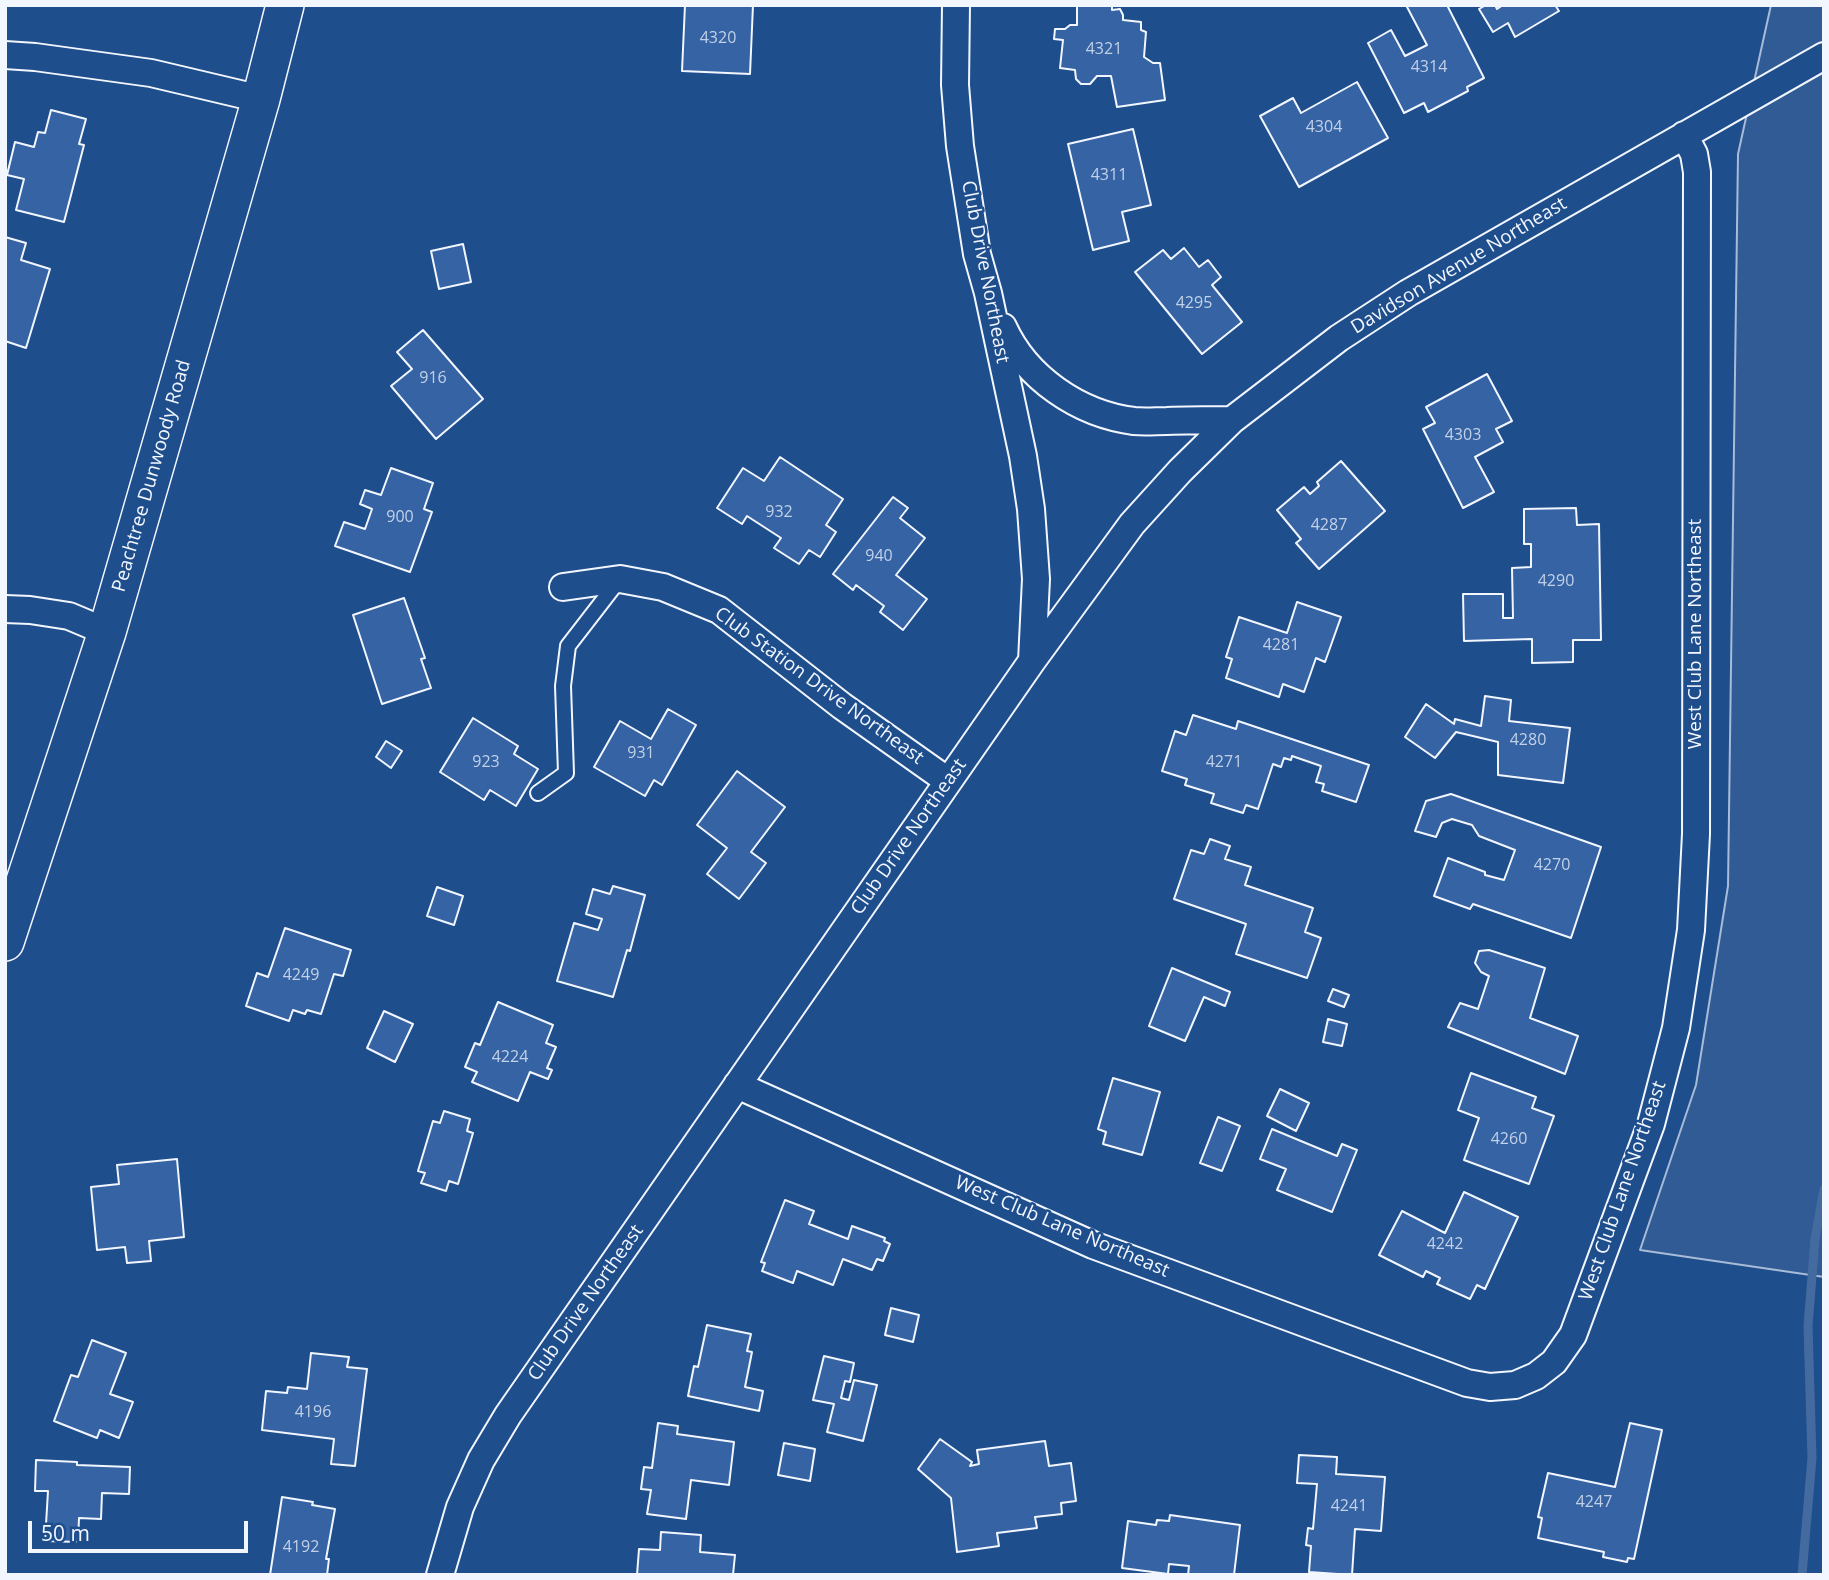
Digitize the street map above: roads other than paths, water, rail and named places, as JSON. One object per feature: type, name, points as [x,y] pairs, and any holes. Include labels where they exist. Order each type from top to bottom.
[{"type":"main road","name":"Peachtree Dunwoody Road","points":[[5,942],[107,632],[261,99],[285,5]]},
{"type":"street","name":"Club Drive Northeast","points":[[440,1575],[460,1507],[481,1460],[508,1415],[1032,661],[1036,579],[1031,509],[1023,456],[978,254],[961,146],[955,85],[956,5]]},
{"type":"street","points":[[5,55],[151,73],[261,99]]},
{"type":"street","name":"Davidson Avenue Northeast","points":[[1032,661],[1132,524],[1180,471],[1233,420],[1339,338],[1408,293],[1824,56]]},
{"type":"street","name":"West Club Lane Northeast","points":[[737,1086],[1093,1245],[1467,1383],[1490,1387],[1515,1385],[1536,1376],[1555,1362],[1573,1335],[1651,1124],[1675,1028],[1691,930],[1696,834],[1697,172],[1694,155],[1684,135]]},
{"type":"street","points":[[988,293],[1005,331],[1022,358],[1050,386],[1076,403],[1105,415],[1136,421],[1233,420]]},
{"type":"street","name":"Club Station Drive Northeast","points":[[563,587],[620,579],[663,587],[719,610],[842,706],[948,781]]},
{"type":"street","points":[[5,609],[69,616],[107,632]]},
{"type":"lane","points":[[538,793],[566,773],[563,686],[568,646],[620,579]]},
{"type":"waterway","points":[[1802,1575],[1812,1458],[1808,1326],[1815,1239],[1824,1189]]}]
